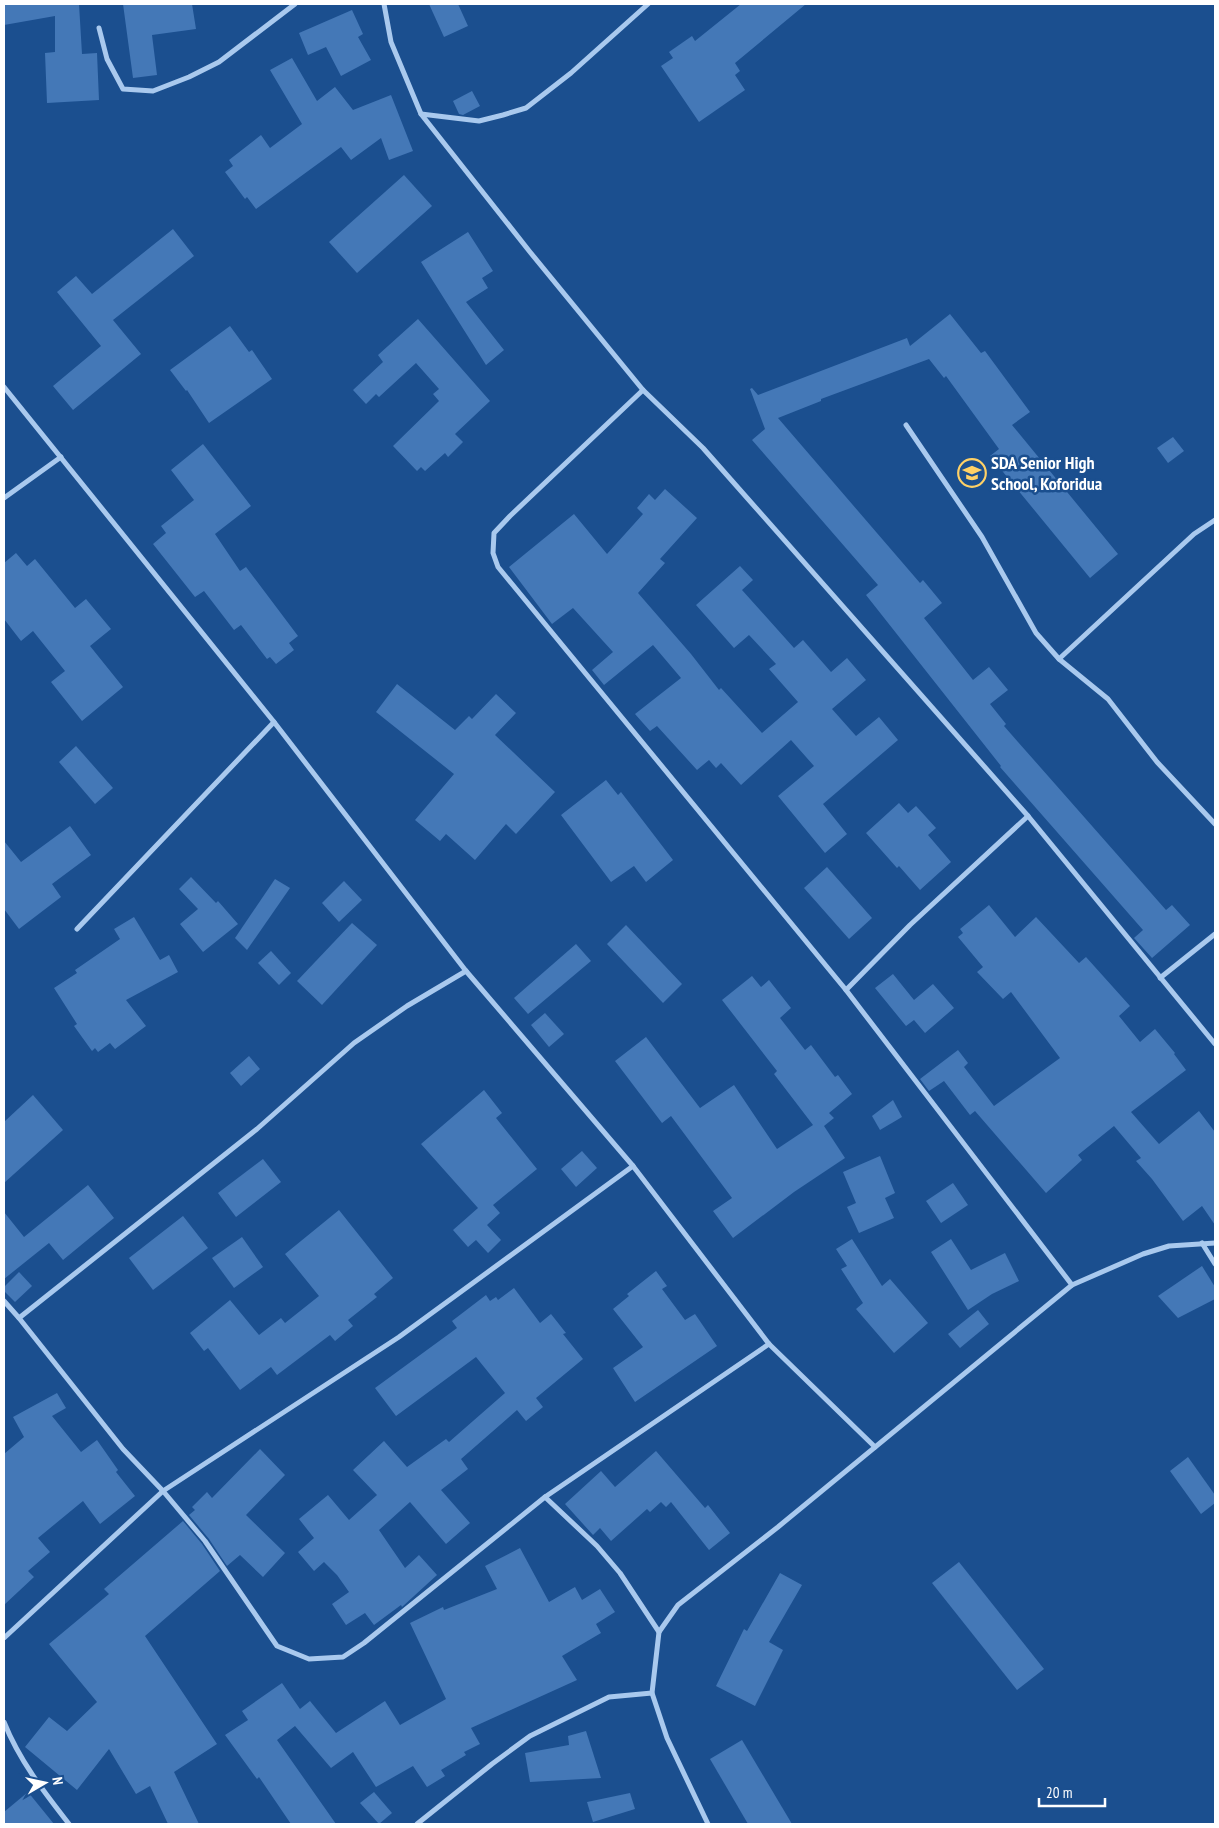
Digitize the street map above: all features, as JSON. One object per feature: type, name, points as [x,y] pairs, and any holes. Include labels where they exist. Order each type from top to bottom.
[{"type":"street","points":[[100,28],[107,59],[123,89],[153,91],[189,77],[219,62],[295,4]]},
{"type":"street","points":[[384,4],[391,42],[421,114],[643,390],[703,448],[1028,816],[1215,1044]]},
{"type":"street","points":[[421,114],[479,121],[526,108],[571,73],[648,4]]},
{"type":"street","points":[[4,388],[274,722],[466,971],[632,1166],[769,1344],[874,1447]]},
{"type":"street","points":[[643,390],[494,533],[493,553],[498,567],[846,990],[1072,1285]]},
{"type":"street","points":[[906,424],[982,537],[1036,633],[1060,659],[1108,699],[1158,762],[1215,824]]},
{"type":"street","points":[[4,498],[61,458]]},
{"type":"street","points":[[1060,659],[1194,534],[1215,520]]},
{"type":"street","points":[[77,929],[274,722]]},
{"type":"street","points":[[846,990],[910,925],[1028,816]]},
{"type":"street","points":[[1160,978],[1215,934]]},
{"type":"street","points":[[19,1318],[257,1129],[354,1043],[407,1006],[466,971]]},
{"type":"street","points":[[4,1638],[163,1491],[399,1337],[632,1166]]},
{"type":"street","points":[[1202,1243],[1215,1264]]},
{"type":"street","points":[[708,1824],[668,1738],[652,1692],[659,1632],[678,1605],[778,1527],[1072,1285],[1142,1254],[1169,1246],[1215,1243]]},
{"type":"street","points":[[4,1302],[19,1318],[123,1449],[163,1491],[205,1541],[277,1646],[308,1659],[343,1657],[364,1643],[545,1497],[769,1344]]},
{"type":"street","points":[[545,1497],[598,1546],[620,1573],[659,1632]]},
{"type":"street","points":[[417,1824],[530,1736],[609,1697],[652,1692]]},
{"type":"street","points":[[4,1722],[33,1778],[69,1824]]},
{"type":"building","points":[[4,4],[79,4],[82,54],[97,53],[99,100],[47,103],[45,53],[55,52],[55,16],[4,25]]},
{"type":"building","points":[[123,4],[192,4],[196,29],[152,35],[157,75],[133,78]]},
{"type":"building","points":[[429,4],[458,4],[468,26],[444,37]]},
{"type":"building","points":[[741,4],[806,4],[735,63],[740,71],[735,75],[745,90],[699,122],[661,66],[673,58],[669,52],[692,36],[695,41]]},
{"type":"building","points":[[352,10],[363,34],[358,37],[371,60],[341,76],[326,47],[308,55],[299,33]]},
{"type":"building","points":[[292,58],[317,101],[335,87],[353,110],[391,95],[413,151],[389,160],[381,138],[351,160],[341,147],[256,209],[247,197],[245,199],[225,172],[233,166],[229,160],[261,135],[270,148],[302,124],[270,70]]},
{"type":"building","points":[[472,91],[480,106],[463,115],[459,114],[453,101]]},
{"type":"building","points":[[404,175],[432,206],[357,273],[329,242]]},
{"type":"building","points":[[173,229],[194,256],[113,320],[141,354],[73,410],[53,386],[101,346],[57,292],[76,276],[92,294]]},
{"type":"building","points":[[468,232],[493,271],[482,278],[488,288],[466,302],[504,350],[486,365],[421,262]]},
{"type":"building","points":[[950,314],[981,353],[985,351],[1030,412],[1012,425],[1118,554],[1090,578],[990,456],[999,449],[946,376],[944,378],[929,359],[821,399],[821,401],[778,418],[920,583],[923,580],[942,603],[924,618],[973,680],[989,667],[1008,690],[990,704],[1006,724],[1004,726],[1166,910],[1172,905],[1190,925],[1152,958],[1134,938],[1143,930],[1000,767],[866,595],[878,585],[752,440],[765,429],[750,389],[752,388],[758,395],[907,338],[910,346]]},
{"type":"building","points":[[418,319],[490,401],[455,434],[463,442],[448,457],[445,453],[425,471],[421,467],[417,471],[393,446],[439,401],[433,394],[439,389],[416,363],[379,397],[376,394],[366,404],[353,390],[383,362],[378,355]]},
{"type":"building","points":[[230,326],[249,352],[252,350],[272,379],[209,423],[187,390],[170,370]]},
{"type":"building","points":[[1173,437],[1184,451],[1168,463],[1157,448]]},
{"type":"building","points":[[203,444],[251,506],[215,534],[240,571],[246,567],[298,636],[289,643],[294,650],[276,664],[270,657],[267,659],[241,625],[234,630],[204,591],[195,597],[153,544],[166,533],[161,526],[194,500],[171,470]]},
{"type":"building","points":[[665,489],[697,518],[660,559],[665,563],[638,593],[691,654],[719,690],[721,688],[762,733],[798,702],[769,669],[776,664],[749,635],[734,648],[696,605],[740,566],[753,580],[742,590],[794,648],[803,640],[831,672],[847,658],[866,680],[832,709],[856,736],[879,717],[898,740],[823,804],[847,834],[825,853],[778,796],[814,766],[791,740],[741,785],[721,763],[716,768],[709,760],[697,770],[657,726],[650,731],[635,714],[681,678],[653,645],[604,685],[592,670],[613,652],[573,608],[552,624],[509,567],[574,514],[607,554],[643,514],[637,508],[649,494],[655,500]]},
{"type":"building","points":[[16,553],[27,566],[35,559],[75,608],[86,599],[111,629],[90,646],[123,687],[82,721],[51,682],[65,671],[33,631],[21,641],[4,619],[4,563]]},
{"type":"building","points":[[397,684],[455,730],[469,716],[472,719],[496,694],[516,713],[495,735],[555,792],[516,834],[506,824],[475,860],[446,834],[440,841],[415,820],[454,774],[376,712]]},
{"type":"building","points":[[76,746],[113,788],[95,804],[59,762]]},
{"type":"building","points":[[606,780],[618,795],[621,792],[673,860],[646,882],[634,866],[611,882],[561,815]]},
{"type":"building","points":[[899,803],[908,813],[916,806],[936,828],[928,835],[951,862],[920,890],[899,866],[897,868],[866,833]]},
{"type":"building","points":[[70,826],[91,855],[52,884],[61,897],[19,929],[4,909],[4,841],[21,862]]},
{"type":"building","points":[[827,867],[872,918],[849,939],[804,888]]},
{"type":"building","points":[[191,877],[216,903],[218,901],[238,924],[203,952],[180,924],[198,909],[179,889]]},
{"type":"building","points":[[275,879],[290,888],[247,950],[235,938]]},
{"type":"building","points":[[344,881],[362,900],[339,922],[322,903]]},
{"type":"building","points":[[989,905],[1015,937],[1036,917],[1079,963],[1086,957],[1130,1006],[1119,1016],[1140,1042],[1155,1029],[1175,1053],[1186,1070],[1131,1112],[1159,1144],[1199,1111],[1215,1132],[1215,1225],[1202,1206],[1183,1221],[1136,1161],[1141,1158],[1114,1126],[1078,1155],[1082,1160],[1046,1193],[975,1111],[970,1115],[944,1081],[929,1091],[920,1079],[958,1050],[968,1063],[964,1067],[994,1106],[1060,1058],[1011,992],[1003,999],[977,972],[983,967],[958,937],[963,933],[960,929]]},
{"type":"building","points":[[134,917],[160,960],[169,955],[178,972],[126,1000],[146,1026],[115,1049],[110,1043],[98,1052],[95,1048],[92,1051],[74,1026],[77,1024],[54,988],[77,973],[75,970],[120,939],[114,929]]},
{"type":"building","points":[[352,923],[377,945],[322,1005],[297,981]]},
{"type":"building","points":[[626,925],[682,984],[663,1003],[607,944]]},
{"type":"building","points":[[576,944],[591,961],[528,1014],[514,998]]},
{"type":"building","points":[[271,951],[291,973],[279,985],[258,963]]},
{"type":"building","points":[[893,974],[914,1000],[933,984],[954,1008],[925,1033],[914,1020],[906,1026],[875,988]]},
{"type":"building","points":[[752,976],[761,987],[769,980],[791,1008],[780,1018],[805,1050],[811,1045],[835,1077],[838,1075],[852,1094],[829,1113],[834,1118],[824,1126],[845,1158],[794,1192],[733,1238],[713,1211],[732,1198],[671,1116],[662,1123],[615,1061],[646,1037],[700,1108],[734,1085],[777,1149],[813,1125],[774,1074],[777,1071],[722,1000]]},
{"type":"building","points":[[545,1013],[564,1034],[549,1047],[531,1025]]},
{"type":"building","points":[[249,1056],[260,1069],[241,1086],[230,1073]]},
{"type":"building","points":[[484,1090],[502,1113],[496,1118],[537,1169],[493,1205],[500,1213],[487,1225],[501,1240],[488,1253],[476,1240],[468,1247],[453,1230],[478,1208],[421,1144]]},
{"type":"building","points":[[33,1095],[63,1130],[4,1183],[4,1122]]},
{"type":"building","points":[[893,1100],[902,1117],[880,1130],[872,1116]]},
{"type":"building","points":[[582,1151],[597,1168],[576,1187],[561,1169]]},
{"type":"building","points":[[880,1156],[895,1193],[885,1198],[894,1218],[859,1233],[847,1207],[856,1203],[843,1172]]},
{"type":"building","points":[[263,1159],[281,1182],[236,1217],[218,1193]]},
{"type":"building","points":[[953,1183],[968,1205],[941,1223],[926,1201]]},
{"type":"building","points":[[88,1185],[114,1218],[63,1260],[49,1243],[4,1279],[4,1212],[24,1237]]},
{"type":"building","points":[[339,1210],[393,1278],[374,1294],[377,1297],[348,1320],[353,1326],[335,1341],[330,1335],[277,1375],[271,1367],[240,1390],[208,1348],[204,1351],[190,1333],[230,1300],[259,1335],[281,1318],[285,1323],[319,1296],[285,1254]]},
{"type":"building","points":[[183,1216],[208,1248],[153,1290],[129,1258]]},
{"type":"building","points":[[242,1237],[263,1267],[234,1288],[212,1258]]},
{"type":"building","points":[[852,1239],[882,1286],[890,1279],[928,1323],[894,1353],[856,1309],[863,1303],[841,1269],[847,1266],[836,1249]]},
{"type":"building","points":[[951,1239],[971,1270],[1005,1253],[1019,1281],[992,1294],[968,1310],[931,1252]]},
{"type":"building","points":[[1202,1266],[1215,1287],[1215,1299],[1178,1318],[1158,1296]]},
{"type":"building","points":[[656,1271],[667,1286],[662,1289],[685,1320],[695,1314],[717,1346],[635,1402],[613,1368],[643,1347],[613,1309],[629,1296],[627,1294]]},
{"type":"building","points":[[19,1272],[32,1286],[15,1302],[4,1291],[4,1287]]},
{"type":"building","points":[[514,1288],[540,1323],[551,1314],[566,1333],[563,1334],[583,1359],[536,1398],[543,1407],[526,1421],[517,1410],[461,1459],[468,1469],[441,1490],[470,1523],[446,1544],[410,1502],[379,1530],[405,1568],[419,1555],[437,1575],[402,1607],[401,1605],[374,1625],[365,1613],[346,1625],[332,1604],[349,1592],[337,1575],[324,1562],[314,1571],[298,1552],[314,1538],[299,1519],[328,1495],[349,1520],[377,1495],[353,1470],[384,1441],[407,1467],[446,1439],[449,1442],[505,1393],[476,1357],[396,1416],[375,1388],[457,1328],[452,1321],[486,1295],[490,1301],[496,1297],[498,1300]]},
{"type":"building","points":[[978,1310],[989,1324],[960,1348],[948,1334]]},
{"type":"building","points":[[57,1393],[66,1408],[52,1416],[81,1452],[97,1440],[118,1470],[116,1472],[135,1496],[100,1524],[83,1501],[38,1538],[50,1552],[28,1571],[34,1577],[4,1605],[4,1454],[24,1437],[13,1417]]},
{"type":"building","points":[[260,1449],[285,1475],[246,1515],[285,1553],[263,1577],[240,1555],[227,1566],[209,1539],[189,1515],[195,1510],[192,1507],[207,1492],[212,1498]]},
{"type":"building","points":[[656,1451],[705,1508],[708,1505],[730,1533],[709,1550],[671,1502],[666,1507],[661,1502],[650,1512],[647,1509],[611,1541],[600,1528],[593,1535],[565,1504],[601,1471],[615,1487]]},
{"type":"building","points":[[1188,1457],[1215,1495],[1215,1503],[1201,1514],[1170,1471]]},
{"type":"building","points":[[183,1521],[202,1544],[220,1571],[145,1636],[217,1744],[174,1772],[199,1824],[168,1824],[150,1786],[136,1794],[109,1749],[77,1790],[25,1747],[49,1717],[67,1731],[97,1702],[49,1644],[109,1594],[104,1589]]},
{"type":"building","points":[[520,1548],[549,1602],[575,1587],[582,1600],[600,1589],[615,1612],[596,1624],[601,1633],[562,1656],[577,1680],[471,1728],[480,1744],[464,1752],[466,1755],[441,1770],[445,1776],[427,1787],[413,1766],[376,1787],[353,1752],[331,1768],[295,1726],[277,1740],[336,1824],[291,1824],[259,1777],[257,1779],[225,1735],[248,1720],[242,1711],[282,1683],[300,1709],[310,1701],[336,1733],[385,1701],[400,1725],[446,1699],[410,1623],[443,1607],[444,1610],[497,1589],[485,1566]]},
{"type":"building","points":[[959,1562],[1044,1669],[1017,1690],[932,1583]]},
{"type":"building","points":[[780,1573],[802,1585],[769,1642],[783,1650],[755,1706],[716,1686],[744,1629],[747,1631]]},
{"type":"building","points":[[586,1731],[601,1778],[530,1782],[525,1753],[569,1745],[568,1736]]},
{"type":"building","points":[[742,1740],[792,1824],[748,1824],[710,1759]]},
{"type":"building","points":[[28,1792],[54,1824],[4,1824],[4,1812]]},
{"type":"building","points":[[374,1792],[392,1813],[379,1824],[360,1803]]},
{"type":"building","points":[[630,1793],[635,1809],[593,1822],[587,1802]]},
{"type":"place","name":"SDA Senior High School, Koforidua","points":[[972,473]]}]
